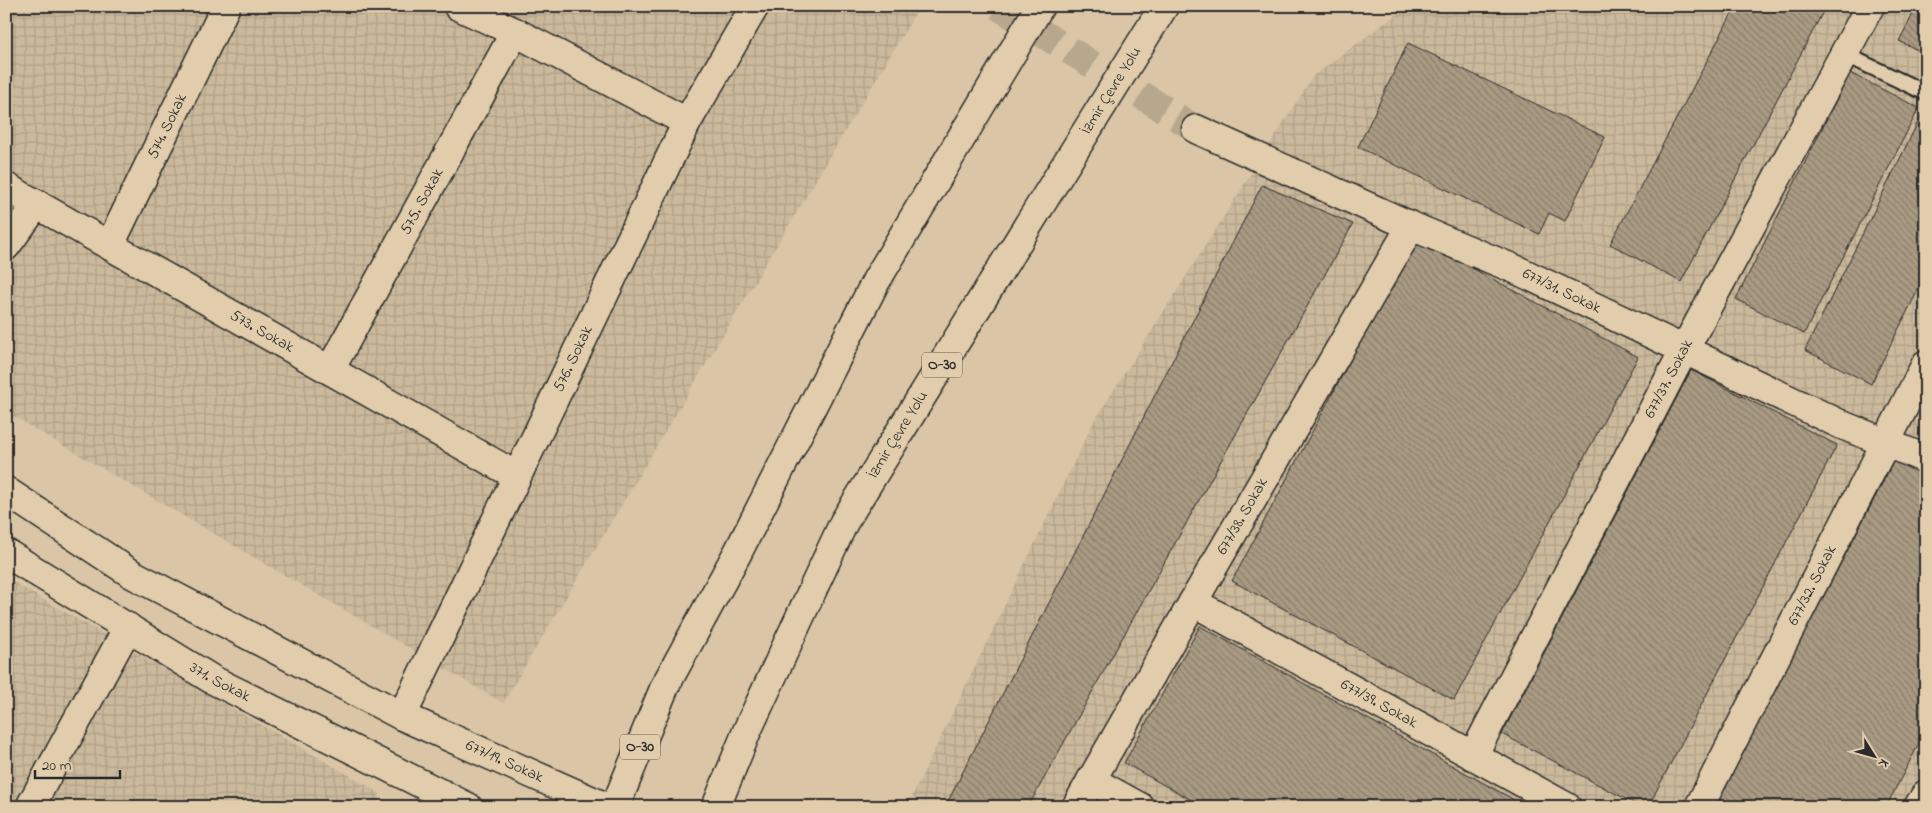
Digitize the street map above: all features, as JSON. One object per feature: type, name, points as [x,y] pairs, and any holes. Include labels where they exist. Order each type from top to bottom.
[{"type":"main road","name":"574. Sokak","points":[[110,246],[226,6]]},
{"type":"main road","points":[[458,6],[515,32],[688,122]]},
{"type":"main road","name":"576. Sokak","points":[[402,716],[688,122],[755,6]]},
{"type":"main road","name":"O-30","points":[[615,807],[665,686],[738,552],[876,281],[1040,6]]},
{"type":"main road","name":"İzmir Çevre Yolu","points":[[716,807],[747,730],[844,522],[1164,6]]},
{"type":"main road","name":"677/37. Sokak","points":[[1473,756],[1684,350],[1870,6]]},
{"type":"main road","name":"575. Sokak","points":[[330,370],[515,32]]},
{"type":"main road","name":"677/31. Sokak","points":[[1196,129],[1412,226],[1517,270],[1842,425],[1926,459]]},
{"type":"main road","name":"573. Sokak","points":[[6,187],[517,476]]},
{"type":"main road","points":[[6,246],[37,204]]},
{"type":"main road","name":"677/38. Sokak","points":[[1076,807],[1412,226]]},
{"type":"main road","name":"677/32. Sokak","points":[[1699,807],[1926,364]]},
{"type":"main road","points":[[6,490],[132,574],[402,716]]},
{"type":"main road","name":"371. Sokak","points":[[6,553],[213,680],[446,800]]},
{"type":"main road","name":"677/39. Sokak","points":[[1193,602],[1567,807]]},
{"type":"main road","points":[[30,807],[128,627]]},
{"type":"main road","name":"677/19. Sokak","points":[[402,716],[606,807]]},
{"type":"main road","points":[[1091,780],[1140,807]]},
{"type":"main road","points":[[1918,807],[1926,794]]},
{"type":"main road","points":[[446,800],[468,807]]},
{"type":"lane","points":[[1844,54],[1926,93]]},
{"type":"shaded area","points":[[6,6],[920,6],[503,703],[6,412]]},
{"type":"shaded area","points":[[1408,6],[1926,6],[1926,807],[907,807],[1093,423],[1313,76]]},
{"type":"shaded area","points":[[6,578],[380,793],[378,807],[6,807]]},
{"type":"building","points":[[1736,6],[1826,6],[1681,282],[1610,244]]},
{"type":"building","points":[[1917,6],[1926,6],[1926,54],[1899,41]]},
{"type":"building","points":[[1408,43],[1605,137],[1565,221],[1549,213],[1539,234],[1358,147]]},
{"type":"building","points":[[1850,73],[1919,108],[1804,334],[1736,299]]},
{"type":"building","points":[[1923,112],[1926,113],[1926,274],[1871,384],[1805,350]]},
{"type":"building","points":[[1262,185],[1353,224],[1028,807],[945,807]]},
{"type":"building","points":[[1416,238],[1638,357],[1454,700],[1232,581]]},
{"type":"building","points":[[1691,370],[1837,445],[1648,807],[1641,807],[1502,734]]},
{"type":"building","points":[[1895,459],[1926,475],[1926,730],[1886,807],[1714,807]]},
{"type":"building","points":[[1200,626],[1527,807],[1204,807],[1124,763]]},
{"type":"tunnel","points":[[998,6],[1196,129]]}]
